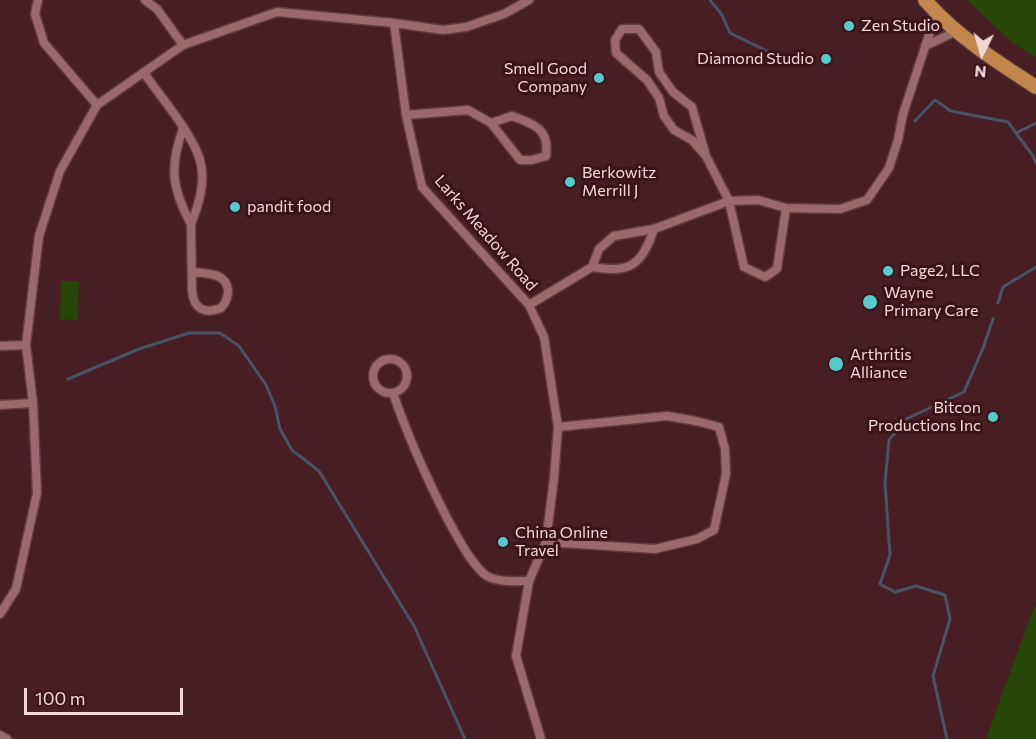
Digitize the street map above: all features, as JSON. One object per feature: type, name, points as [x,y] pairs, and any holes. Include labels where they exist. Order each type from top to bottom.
[{"type":"main road","points":[[930,5],[957,31],[1000,64],[1036,87]]},
{"type":"street","points":[[38,0],[35,14],[44,43],[97,105]]},
{"type":"street","points":[[145,0],[158,9],[183,45]]},
{"type":"street","points":[[0,614],[16,589],[37,493],[33,403],[26,345],[39,236],[60,171],[97,105],[183,45],[277,12],[443,30],[466,27],[504,14],[529,0]]},
{"type":"street","points":[[529,305],[592,267],[599,249],[614,236],[654,229],[729,201],[758,200],[786,208],[840,209],[867,200],[890,168],[903,114],[934,19],[930,5]]},
{"type":"street","name":"Larks Meadow Road","points":[[394,23],[406,115],[422,187],[529,305],[544,337],[558,427],[546,542],[529,580],[516,656],[541,739]]},
{"type":"street","points":[[706,156],[692,140],[674,130],[664,116],[659,98],[647,80],[616,52],[615,40],[622,29],[639,29],[648,38],[656,52],[659,72],[673,92],[692,107],[706,156],[729,201],[744,267],[765,277],[777,269],[786,208]]},
{"type":"street","points":[[925,46],[957,31]]},
{"type":"street","points":[[144,73],[183,129],[200,161],[202,179],[198,207],[191,224],[192,272],[193,301],[197,307],[211,311],[221,308],[228,298],[224,279],[220,276],[192,272]]},
{"type":"street","points":[[654,90],[666,82]]},
{"type":"street","points":[[406,115],[468,110],[491,123],[520,160],[532,160],[546,156],[548,143],[542,131],[533,124],[512,116],[491,123]]},
{"type":"street","points":[[183,129],[175,154],[174,182],[182,207],[191,224]]},
{"type":"street","points":[[592,267],[612,271],[633,265],[648,249],[654,229]]},
{"type":"street","points":[[0,346],[26,345]]},
{"type":"street","points":[[386,359],[397,360],[407,372],[406,383],[393,393],[381,391],[372,376],[376,365],[386,359]]},
{"type":"street","points":[[393,393],[405,428],[460,543],[485,575],[508,582],[529,580]]},
{"type":"street","points":[[0,405],[33,403]]},
{"type":"street","points":[[546,542],[656,549],[698,539],[714,530],[726,474],[725,449],[719,427],[667,416],[558,427]]},
{"type":"street","points":[[0,735],[7,739]]},
{"type":"green space","points":[[967,0],[1036,0],[1036,57],[1014,44]]},
{"type":"green space","points":[[61,281],[79,281],[78,320],[60,319]]},
{"type":"green space","points":[[1036,606],[1036,739],[986,739],[1033,609]]},
{"type":"waterway","points":[[710,0],[722,15],[730,33],[773,54]]},
{"type":"waterway","points":[[915,121],[935,100],[951,111],[1008,122],[1036,163]]},
{"type":"waterway","points":[[1016,133],[1036,123]]},
{"type":"waterway","points":[[998,303],[1003,287],[1036,267]]},
{"type":"waterway","points":[[947,739],[933,676],[950,619],[945,595],[916,586],[895,592],[880,584],[890,555],[885,483],[889,440],[908,418],[964,392],[993,319]]},
{"type":"waterway","points":[[68,379],[139,349],[189,333],[220,333],[239,346],[266,385],[275,406],[280,429],[292,450],[319,471],[414,626],[465,739]]},
{"type":"place","name":"Zen Studio","points":[[849,26]]},
{"type":"place","name":"Diamond Studio","points":[[826,59]]},
{"type":"place","name":"Smell Good Company","points":[[599,78]]},
{"type":"place","name":"Berkowitz Merrill J","points":[[570,182]]},
{"type":"place","name":"pandit food","points":[[235,207]]},
{"type":"place","name":"Page2, LLC","points":[[888,271]]},
{"type":"place","name":"Wayne Primary Care","points":[[870,302]]},
{"type":"place","name":"Arthritis Alliance","points":[[836,364]]},
{"type":"place","name":"Bitcon Productions Inc","points":[[993,417]]},
{"type":"place","name":"China Online Travel","points":[[503,542]]}]
